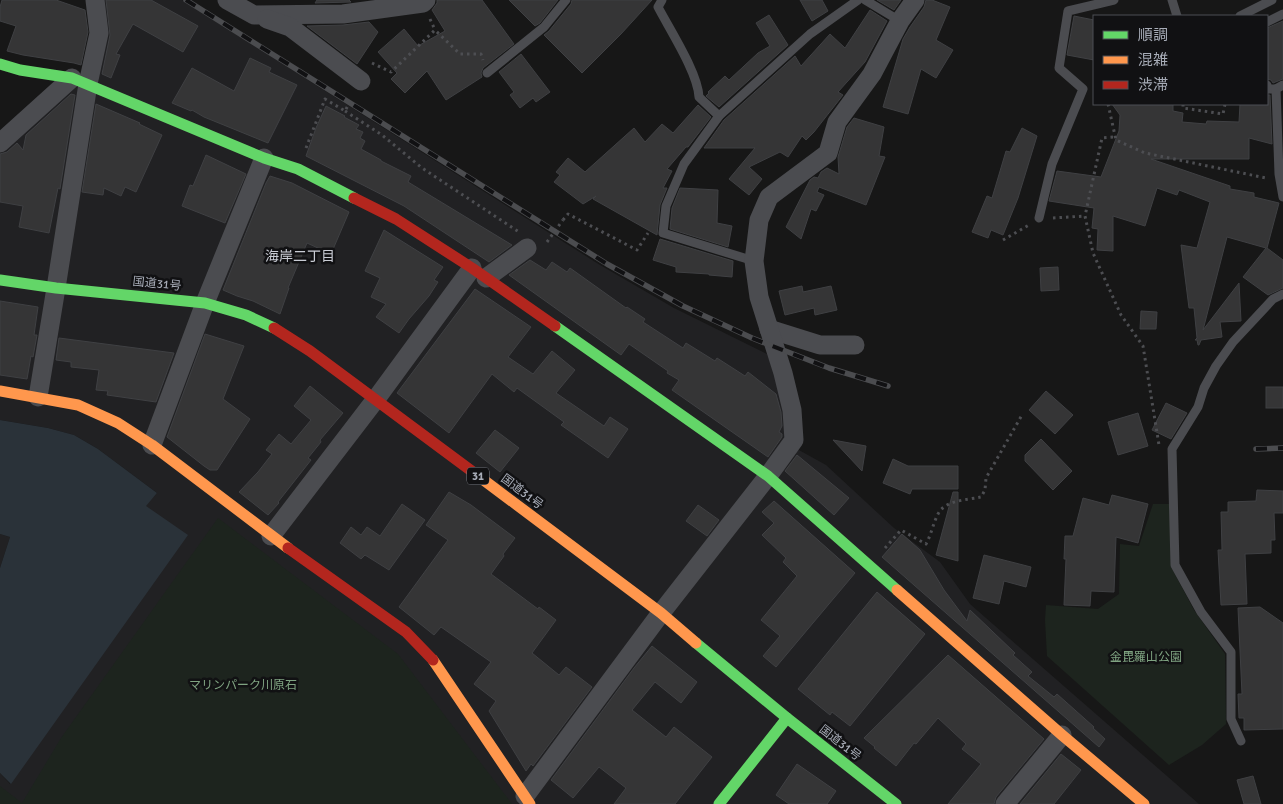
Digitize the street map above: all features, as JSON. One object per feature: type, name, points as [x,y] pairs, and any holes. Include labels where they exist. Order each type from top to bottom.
[{"type":"main road","points":[[0,64],[20,70],[80,81],[264,158],[298,169],[396,219],[479,273],[768,476],[1062,735],[1144,804]]},
{"type":"main road","name":"国道31号","points":[[0,280],[56,288],[205,303],[246,315],[277,330],[310,351],[376,399],[661,613],[786,718],[896,804]]},
{"type":"main road","points":[[0,391],[78,405],[118,423],[152,445],[271,536],[406,632],[434,661],[527,800]]},
{"type":"main road","points":[[719,804],[786,718]]},
{"type":"street","points":[[227,0],[254,15],[290,27],[361,81]]},
{"type":"street","points":[[254,15],[344,14],[423,3],[426,0]]},
{"type":"street","points":[[527,800],[661,613],[794,440],[792,410],[759,297],[754,261],[759,220],[769,197],[828,153],[837,122],[872,74],[900,21],[915,0]]},
{"type":"street","points":[[38,397],[56,288],[80,81],[99,33],[92,1]]},
{"type":"street","points":[[0,143],[80,81]]},
{"type":"street","points":[[152,445],[205,303],[264,158]]},
{"type":"street","points":[[271,536],[376,399],[479,273],[530,243]]},
{"type":"street","points":[[769,329],[820,346],[854,346]]},
{"type":"street","points":[[1005,804],[1062,735]]},
{"type":"lane","points":[[487,73],[544,27],[566,0]]},
{"type":"lane","points":[[662,0],[658,7],[687,61],[698,89],[699,97],[719,116]]},
{"type":"lane","points":[[754,261],[663,232],[666,206],[684,164],[719,116],[810,34],[858,0]]},
{"type":"lane","points":[[865,0],[900,21]]},
{"type":"lane","points":[[1039,218],[1052,164],[1082,89],[1059,68],[1068,11],[1114,0]]},
{"type":"lane","points":[[1172,0],[1177,15]]},
{"type":"lane","points":[[1242,15],[1272,0]]},
{"type":"lane","points":[[1268,22],[1283,14]]},
{"type":"lane","points":[[1280,87],[1280,181],[1283,197]]},
{"type":"lane","points":[[1241,741],[1231,720],[1231,652],[1201,612],[1175,565],[1172,449],[1198,407],[1204,388],[1216,366],[1233,342],[1274,299],[1283,294]]},
{"type":"path","points":[[345,111],[371,63],[391,72],[435,30],[460,54],[481,54],[487,73]]},
{"type":"path","points":[[298,169],[325,99],[382,134],[422,168],[530,243],[547,242],[568,214],[637,250],[666,206]]},
{"type":"path","points":[[1108,105],[1116,140],[1145,153],[1280,181]]},
{"type":"path","points":[[1183,105],[1183,108],[1223,114],[1225,105]]},
{"type":"path","points":[[1113,137],[1102,138],[1085,216],[1093,253],[1121,315],[1143,346],[1160,452],[1172,458]]},
{"type":"path","points":[[869,565],[901,530],[926,544],[930,538],[938,512],[946,504],[981,497],[985,490],[986,478],[1022,415]]},
{"type":"shaded area","points":[[93,0],[182,0],[600,265],[674,308],[767,354],[781,390],[788,444],[826,465],[894,528],[940,562],[970,604],[1199,804],[0,804],[0,773],[10,784],[146,505],[157,493],[98,449],[74,435],[48,428],[0,420],[0,145],[88,66]]},
{"type":"shaded area","points":[[0,420],[48,428],[74,435],[98,449],[157,493],[146,506],[188,535],[11,784],[0,773],[0,568],[10,537],[0,534]]},
{"type":"shaded area","points":[[0,534],[10,537],[0,568]]},
{"type":"green space","name":"金毘羅山公園","points":[[1153,504],[1170,504],[1171,567],[1194,610],[1225,654],[1226,724],[1202,745],[1169,765],[1047,656],[1046,605],[1098,609],[1119,594],[1120,544],[1139,546]]},
{"type":"green space","name":"マリンパーク川原石","points":[[218,518],[398,654],[512,804],[0,804],[0,786],[22,803],[61,738]]},
{"type":"building","points":[[2,0],[56,0],[85,10],[88,32],[81,65],[7,51],[16,26],[0,21]]},
{"type":"building","points":[[106,0],[151,0],[198,26],[183,52],[133,24],[116,54],[120,55],[111,78],[102,74],[110,35]]},
{"type":"building","points":[[317,0],[349,0],[351,2],[315,3]]},
{"type":"building","points":[[437,0],[482,0],[514,44],[483,68],[482,77],[446,100],[427,71],[405,93],[391,79],[397,73],[378,52],[404,29],[418,46],[445,31],[432,10]]},
{"type":"building","points":[[509,0],[558,0],[540,23],[535,26]]},
{"type":"building","points":[[572,0],[652,0],[582,73],[544,35],[571,4]]},
{"type":"building","points":[[800,0],[822,0],[828,11],[812,21]]},
{"type":"building","points":[[877,0],[901,0],[894,10]]},
{"type":"building","points":[[926,0],[932,0],[950,7],[936,40],[953,50],[936,78],[921,69],[908,114],[883,107],[903,39],[924,7]]},
{"type":"building","points":[[870,10],[887,21],[865,62],[838,92],[843,95],[814,132],[806,140],[802,136],[788,157],[780,152],[749,167],[762,179],[749,195],[729,179],[755,148],[704,148],[724,120],[795,56],[801,66],[830,34],[845,48]]},
{"type":"building","points":[[769,15],[788,45],[719,107],[706,96],[708,92],[725,76],[729,80],[758,53],[770,46],[756,23]]},
{"type":"building","points":[[1074,16],[1093,20],[1093,60],[1067,55]]},
{"type":"building","points":[[1283,21],[1283,79],[1273,83],[1268,79],[1268,28]]},
{"type":"building","points":[[369,22],[378,32],[357,64],[307,26],[343,25]]},
{"type":"building","points":[[521,54],[550,92],[536,102],[533,98],[520,108],[510,95],[514,92],[499,72]]},
{"type":"building","points":[[250,58],[271,68],[269,72],[297,85],[268,143],[172,103],[192,68],[234,91]]},
{"type":"building","points":[[71,94],[75,95],[60,189],[58,188],[49,233],[19,227],[23,206],[0,202],[0,154],[7,152],[17,143],[23,150],[26,135]]},
{"type":"building","points":[[1268,95],[1270,95],[1272,144],[1249,138],[1249,159],[1151,159],[1230,186],[1230,189],[1254,193],[1254,197],[1279,203],[1267,248],[1283,260],[1283,288],[1268,295],[1243,277],[1266,248],[1227,237],[1203,330],[1239,283],[1241,321],[1220,322],[1222,337],[1201,340],[1198,345],[1197,340],[1195,340],[1197,338],[1194,308],[1189,308],[1181,245],[1197,248],[1210,202],[1179,190],[1177,195],[1157,188],[1145,226],[1113,216],[1113,251],[1097,250],[1098,229],[1092,228],[1094,208],[1049,201],[1057,171],[1101,177],[1119,131],[1120,115],[1113,105],[1173,105],[1173,111],[1183,113],[1182,122],[1206,124],[1207,121],[1239,122],[1240,105],[1268,105]]},
{"type":"building","points":[[96,104],[140,123],[162,135],[136,192],[125,187],[121,196],[104,188],[103,195],[82,192]]},
{"type":"building","points":[[698,105],[711,117],[688,147],[667,169],[672,171],[663,188],[667,188],[660,205],[657,235],[593,199],[596,196],[583,204],[554,182],[560,175],[556,172],[568,158],[585,172],[634,128],[645,142],[662,124],[673,133]]},
{"type":"building","points":[[326,106],[359,125],[356,129],[363,132],[360,138],[365,141],[361,149],[411,176],[408,182],[512,245],[489,262],[404,206],[306,156]]},
{"type":"building","points":[[854,118],[884,127],[879,156],[885,157],[866,205],[819,187],[817,192],[824,195],[816,211],[811,209],[801,239],[786,227],[810,180],[814,177],[818,178],[821,172],[827,168],[839,174],[838,157],[847,127]]},
{"type":"building","points":[[1022,128],[1037,136],[1018,198],[1003,235],[991,230],[988,238],[972,232],[987,196],[992,198],[1006,151],[1010,152]]},
{"type":"building","points":[[206,155],[246,174],[225,223],[182,206],[190,185],[193,186]]},
{"type":"building","points":[[270,176],[292,183],[349,212],[331,254],[307,243],[288,288],[280,314],[253,301],[223,290]]},
{"type":"building","points":[[680,188],[718,190],[717,223],[732,226],[728,247],[670,229],[672,208]]},
{"type":"building","points":[[384,230],[443,267],[434,280],[438,282],[429,296],[399,333],[376,317],[386,304],[371,297],[380,278],[365,271]]},
{"type":"building","points":[[660,239],[733,261],[732,277],[676,272],[676,267],[653,260]]},
{"type":"building","points":[[530,260],[546,270],[552,262],[567,272],[570,268],[626,308],[645,319],[643,322],[683,348],[686,343],[715,361],[717,358],[745,376],[748,372],[776,394],[781,412],[782,426],[779,432],[782,434],[782,437],[768,457],[672,390],[679,380],[667,373],[668,371],[629,344],[621,355],[509,275]]},
{"type":"building","points":[[1058,267],[1059,290],[1041,291],[1040,268]]},
{"type":"building","points":[[802,286],[803,292],[831,286],[837,310],[815,315],[814,308],[785,315],[779,291]]},
{"type":"building","points":[[475,289],[531,327],[508,357],[533,374],[552,351],[575,370],[556,393],[604,426],[610,417],[628,429],[608,458],[561,425],[564,422],[517,388],[514,392],[492,374],[449,433],[397,393]]},
{"type":"building","points":[[0,301],[38,307],[34,335],[37,335],[27,379],[0,375]]},
{"type":"building","points":[[1141,311],[1157,312],[1156,329],[1140,329]]},
{"type":"building","points":[[205,334],[244,346],[223,399],[250,419],[217,470],[210,470],[167,437]]},
{"type":"building","points":[[59,338],[174,353],[156,402],[107,395],[108,391],[96,390],[99,370],[71,367],[71,362],[56,360]]},
{"type":"building","points":[[310,386],[343,413],[320,440],[321,442],[308,458],[311,460],[268,515],[239,492],[272,454],[266,450],[279,434],[291,444],[311,420],[294,406]]},
{"type":"building","points":[[1266,387],[1283,387],[1283,408],[1266,408]]},
{"type":"building","points":[[1046,391],[1073,415],[1055,434],[1029,410]]},
{"type":"building","points":[[1166,403],[1187,413],[1171,439],[1152,430]]},
{"type":"building","points":[[1138,413],[1148,446],[1118,455],[1108,422]]},
{"type":"building","points":[[495,430],[519,448],[500,472],[476,453]]},
{"type":"building","points":[[1041,439],[1072,471],[1053,490],[1025,461],[1025,455]]},
{"type":"building","points":[[833,440],[866,446],[862,471]]},
{"type":"building","points":[[797,455],[849,498],[834,515],[785,471]]},
{"type":"building","points":[[893,459],[908,466],[958,466],[958,489],[912,489],[910,494],[883,483]]},
{"type":"building","points":[[1257,490],[1283,491],[1283,513],[1274,513],[1275,540],[1271,540],[1271,553],[1245,554],[1247,604],[1221,605],[1218,550],[1222,550],[1221,512],[1228,512],[1228,502],[1256,501]]},
{"type":"building","points":[[449,492],[471,505],[515,538],[491,574],[556,620],[532,653],[559,675],[566,667],[592,687],[533,766],[531,764],[526,771],[489,711],[496,701],[474,684],[491,662],[441,627],[434,635],[399,607],[448,540],[426,525]]},
{"type":"building","points":[[953,492],[958,492],[958,561],[936,555]]},
{"type":"building","points":[[1112,495],[1148,504],[1138,543],[1116,537],[1114,592],[1091,591],[1090,606],[1064,605],[1065,536],[1073,536],[1083,498],[1109,505]]},
{"type":"building","points":[[774,501],[855,573],[776,667],[763,656],[780,636],[761,620],[797,576],[783,562],[786,558],[762,535],[774,523],[762,512]]},
{"type":"building","points":[[402,504],[425,520],[389,570],[365,555],[361,559],[340,543],[351,527],[361,535],[367,527],[380,536]]},
{"type":"building","points":[[698,505],[719,520],[707,536],[686,521]]},
{"type":"building","points":[[902,534],[920,550],[944,590],[967,621],[970,610],[1032,672],[1028,676],[1054,697],[1057,694],[1094,727],[1105,739],[1099,747],[882,557]]},
{"type":"building","points":[[984,555],[1031,567],[1026,587],[1004,581],[999,604],[973,598]]},
{"type":"building","points":[[877,592],[925,634],[850,726],[832,712],[830,715],[798,689]]},
{"type":"building","points":[[1260,607],[1283,623],[1283,729],[1244,730],[1244,718],[1239,718],[1238,694],[1242,694],[1238,608]]},
{"type":"building","points":[[652,646],[697,682],[681,703],[655,682],[632,710],[666,737],[674,727],[712,757],[675,804],[614,804],[626,788],[599,767],[573,798],[551,780]]},
{"type":"building","points":[[948,655],[1044,739],[996,797],[994,804],[948,804],[981,764],[962,749],[966,744],[938,718],[916,744],[914,743],[896,766],[864,738]]},
{"type":"building","points":[[1061,754],[1081,770],[1054,804],[1020,804]]},
{"type":"building","points":[[797,764],[836,791],[827,804],[789,804],[776,795]]},
{"type":"building","points":[[1253,776],[1261,804],[1244,804],[1237,780]]},
{"type":"railway","points":[[186,0],[607,264],[683,306],[752,338],[829,368],[888,386]]},
{"type":"railway","points":[[1256,449],[1283,448]]},
{"type":"traffic: fast","points":[[0,64],[20,70],[72,78],[264,158],[298,169],[354,198]]},
{"type":"traffic: fast","points":[[0,280],[56,288],[205,303],[246,315],[274,328]]},
{"type":"traffic: fast","points":[[555,326],[768,476],[897,590]]},
{"type":"traffic: fast","points":[[696,643],[896,804]]},
{"type":"traffic: fast","points":[[719,804],[787,718]]},
{"type":"traffic: slow","points":[[0,391],[78,405],[118,423],[152,445],[288,548]]},
{"type":"traffic: slow","points":[[481,478],[661,613],[696,643]]},
{"type":"traffic: slow","points":[[897,590],[1062,735],[1144,804]]},
{"type":"traffic: slow","points":[[433,660],[530,804]]},
{"type":"traffic: jam","points":[[354,198],[396,219],[472,268],[555,326]]},
{"type":"traffic: jam","points":[[274,328],[310,351],[481,478]]},
{"type":"traffic: jam","points":[[288,548],[406,632],[433,660]]},
{"type":"district","name":"海岸二丁目","points":[[300,256]]}]
